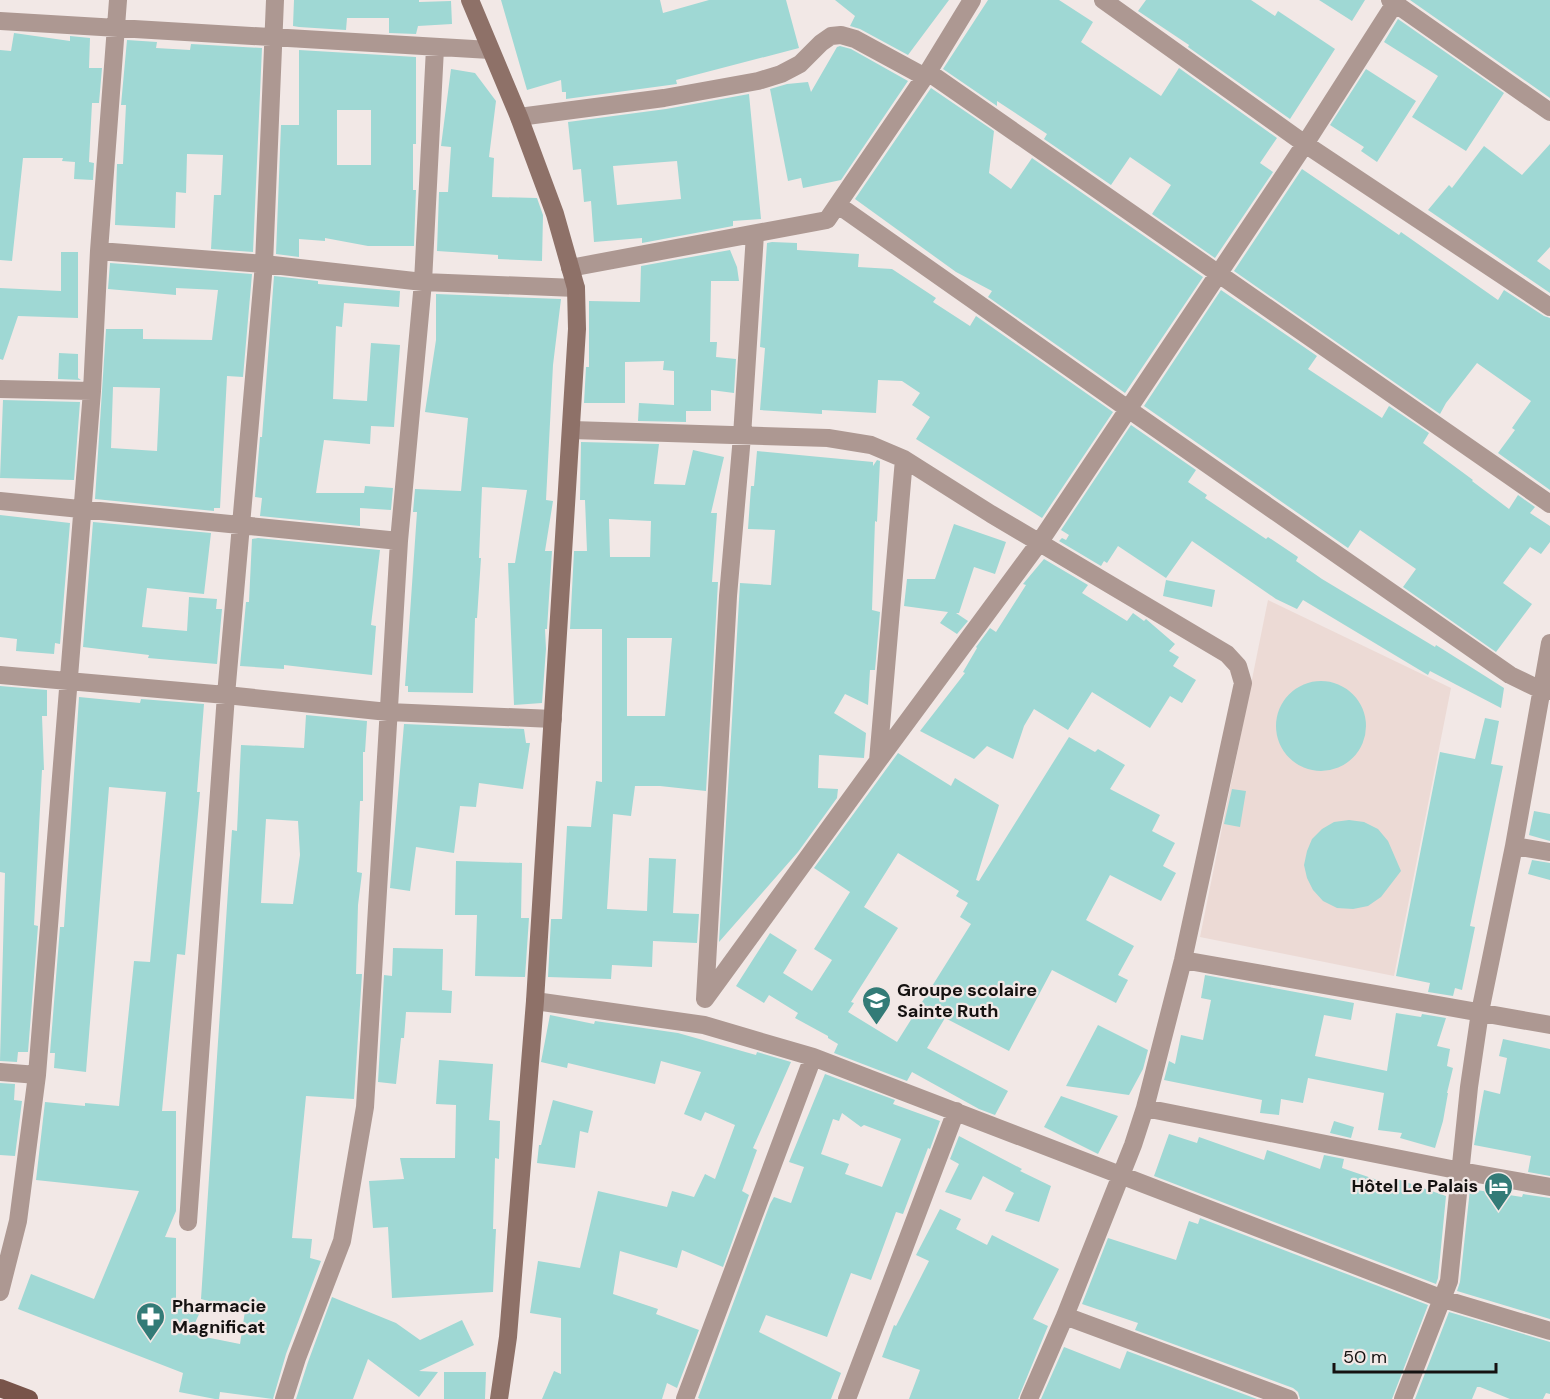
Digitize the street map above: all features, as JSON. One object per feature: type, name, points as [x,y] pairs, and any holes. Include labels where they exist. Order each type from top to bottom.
[{"type":"main road","points":[[0,1388],[29,1399]]},
{"type":"street","points":[[0,1292],[18,1221],[37,1075],[92,391],[99,251],[118,0]]},
{"type":"street","points":[[188,1222],[226,695],[264,264],[275,0]]},
{"type":"street","points":[[470,0],[519,117],[555,214],[576,288],[577,329],[535,1001],[508,1337],[499,1399]]},
{"type":"street","points":[[570,268],[827,220],[926,75],[972,0]]},
{"type":"street","points":[[1102,0],[1305,144],[1550,307]]},
{"type":"street","points":[[705,999],[1040,543],[1305,144],[1394,1],[1550,112]]},
{"type":"street","points":[[0,21],[490,50]]},
{"type":"street","points":[[519,117],[664,98],[758,81],[781,74],[800,64],[821,42],[831,36],[841,35],[855,39],[926,75],[1550,504]]},
{"type":"street","points":[[284,1399],[297,1358],[342,1241],[365,1107],[399,541],[423,282],[435,48]]},
{"type":"street","points":[[838,205],[1510,675],[1546,691]]},
{"type":"street","points":[[704,1025],[728,596],[742,436],[755,234]]},
{"type":"street","points":[[99,251],[264,264],[423,282],[576,288]]},
{"type":"street","points":[[0,389],[92,391]]},
{"type":"street","points":[[572,430],[828,438],[871,445],[904,459],[1227,654],[1238,666],[1243,683],[1183,960],[1145,1108],[1065,1316],[1029,1399]]},
{"type":"street","points":[[878,761],[904,459]]},
{"type":"street","points":[[0,501],[399,541]]},
{"type":"street","points":[[1403,1399],[1423,1344],[1443,1299],[1452,1268],[1469,1087],[1480,1012],[1546,691],[1550,643]]},
{"type":"street","points":[[0,675],[388,712],[553,719]]},
{"type":"street","points":[[1514,846],[1550,852]]},
{"type":"street","points":[[1183,960],[1550,1024]]},
{"type":"street","points":[[535,1001],[704,1025],[813,1057],[1443,1299],[1550,1331]]},
{"type":"street","points":[[685,1399],[813,1057]]},
{"type":"street","points":[[0,1072],[37,1075]]},
{"type":"street","points":[[1145,1108],[1461,1172],[1550,1187]]},
{"type":"street","points":[[847,1399],[957,1111]]},
{"type":"street","points":[[1065,1316],[1289,1399]]},
{"type":"shaded area","points":[[1268,600],[1451,688],[1394,976],[1200,937]]},
{"type":"building","points":[[294,0],[451,1],[452,24],[418,26],[416,34],[389,33],[389,18],[347,18],[346,30],[299,27],[293,26]]},
{"type":"building","points":[[501,0],[660,0],[663,13],[709,0],[786,0],[799,48],[676,80],[677,84],[566,99],[566,92],[562,92],[561,80],[527,90]]},
{"type":"building","points":[[835,0],[949,0],[908,55],[850,26],[855,16]]},
{"type":"building","points":[[988,0],[1059,0],[1093,22],[1081,42],[1161,96],[1179,68],[1277,138],[1260,163],[1273,172],[1215,258],[1152,214],[1171,185],[1130,157],[1111,185],[1044,139],[1047,134],[997,101],[997,106],[943,69]]},
{"type":"building","points":[[1146,0],[1251,0],[1275,16],[1278,11],[1335,49],[1290,119],[1188,47],[1189,45],[1138,11]]},
{"type":"building","points":[[1319,0],[1365,0],[1352,21]]},
{"type":"building","points":[[1410,0],[1550,0],[1550,98]]},
{"type":"building","points":[[1398,19],[1504,93],[1466,151],[1412,117],[1438,76],[1384,42]]},
{"type":"building","points":[[14,33],[70,41],[70,36],[90,38],[89,68],[102,68],[99,103],[92,103],[89,162],[94,163],[93,180],[74,179],[75,162],[62,161],[63,158],[23,158],[12,261],[0,260],[0,50],[11,51]]},
{"type":"building","points":[[127,40],[157,42],[156,48],[190,50],[191,44],[262,48],[253,252],[211,249],[214,195],[221,195],[223,155],[187,154],[186,193],[176,192],[175,228],[115,225],[117,164],[123,164],[126,105],[121,105]]},
{"type":"building","points":[[837,47],[851,49],[908,81],[841,180],[803,188],[801,178],[788,181],[770,89],[787,84],[808,82],[811,92]]},
{"type":"building","points":[[299,50],[416,57],[416,144],[413,144],[413,190],[416,190],[414,246],[368,246],[325,238],[325,241],[299,239],[299,257],[276,254],[281,125],[299,125]],"holes":[[[337,110],[371,110],[371,165],[337,165]]]},
{"type":"building","points":[[451,69],[475,73],[496,101],[489,157],[494,158],[492,197],[537,198],[543,215],[542,261],[498,259],[498,255],[437,251],[439,192],[448,192],[451,147],[441,146]]},
{"type":"building","points":[[1366,69],[1416,101],[1377,162],[1361,151],[1364,147],[1330,125]]},
{"type":"building","points":[[931,88],[994,131],[989,173],[1011,189],[1032,158],[1203,277],[1125,393],[988,297],[992,291],[956,272],[855,199]]},
{"type":"building","points":[[749,94],[761,219],[733,221],[733,226],[642,243],[642,238],[594,242],[591,201],[584,202],[581,169],[573,170],[568,122],[666,109]],"holes":[[[677,161],[681,199],[617,205],[613,166]]]},
{"type":"building","points":[[1550,144],[1550,247],[1537,261],[1550,270],[1550,293],[1428,210],[1449,185],[1452,188],[1484,146],[1522,175]]},
{"type":"building","points":[[1302,169],[1399,235],[1401,232],[1498,300],[1504,290],[1550,318],[1550,490],[1498,453],[1515,430],[1512,428],[1531,401],[1477,363],[1440,414],[1234,271]]},
{"type":"building","points":[[767,243],[797,243],[797,250],[859,254],[858,267],[892,269],[936,298],[933,302],[970,326],[976,316],[1113,412],[1042,518],[916,439],[930,417],[912,405],[920,393],[902,381],[878,380],[876,413],[822,410],[822,414],[760,410],[765,348],[760,347]]},
{"type":"building","points":[[730,250],[737,267],[739,281],[711,281],[710,342],[717,342],[716,357],[736,359],[734,393],[711,390],[711,411],[686,411],[686,422],[638,421],[639,403],[674,405],[674,371],[663,370],[664,361],[625,362],[625,403],[584,403],[586,367],[589,367],[589,301],[640,302],[641,266]]},
{"type":"building","points":[[61,252],[78,252],[78,318],[18,316],[3,360],[0,359],[0,288],[61,291]]},
{"type":"building","points":[[110,263],[252,274],[243,377],[227,376],[220,508],[214,508],[214,511],[95,499],[106,329],[143,329],[143,339],[212,340],[218,290],[176,288],[176,295],[108,289]],"holes":[[[113,387],[160,388],[157,451],[111,448]]]},
{"type":"building","points":[[274,276],[318,281],[318,284],[400,291],[399,307],[344,303],[342,327],[336,326],[333,399],[367,401],[371,343],[400,345],[394,427],[371,426],[370,444],[324,440],[316,493],[364,493],[365,486],[393,488],[391,510],[360,508],[360,526],[260,516],[262,498],[255,497],[260,437],[262,437]]},
{"type":"building","points":[[1221,290],[1317,356],[1308,369],[1382,418],[1389,406],[1429,433],[1423,443],[1509,509],[1518,495],[1535,507],[1530,513],[1550,526],[1550,542],[1541,554],[1530,547],[1503,583],[1532,604],[1496,652],[1403,587],[1416,569],[1360,530],[1348,548],[1144,406]]},
{"type":"building","points":[[436,294],[561,299],[553,365],[546,500],[553,501],[545,551],[552,551],[547,629],[545,629],[546,649],[542,703],[514,705],[508,563],[515,563],[527,490],[482,487],[479,558],[481,558],[477,618],[475,618],[473,693],[408,692],[408,686],[405,686],[417,512],[413,512],[415,489],[461,491],[468,418],[425,412],[436,340]]},
{"type":"building","points":[[59,353],[78,354],[78,378],[81,380],[58,379]]},
{"type":"building","points":[[3,400],[80,402],[74,480],[0,478]]},
{"type":"building","points":[[1131,425],[1196,470],[1188,482],[1207,495],[1205,498],[1266,539],[1268,537],[1298,557],[1296,561],[1322,579],[1435,647],[1436,645],[1504,688],[1501,708],[1430,671],[1428,675],[1303,600],[1297,609],[1276,599],[1192,541],[1166,578],[1118,546],[1107,563],[1104,561],[1101,566],[1059,541],[1062,538],[1066,540],[1069,535],[1061,530]]},
{"type":"building","points":[[581,442],[659,444],[654,484],[685,485],[693,450],[724,457],[711,513],[717,513],[712,582],[718,582],[706,791],[635,786],[631,816],[613,814],[607,909],[647,911],[649,858],[676,859],[673,913],[699,914],[697,943],[653,941],[652,967],[612,965],[611,979],[548,977],[551,919],[562,919],[567,826],[591,827],[596,781],[602,782],[602,629],[570,629],[574,551],[587,551],[585,500],[580,500]],"holes":[[[609,519],[651,521],[650,557],[610,557]],[[627,638],[672,638],[665,716],[627,716]]]},
{"type":"building","points":[[757,451],[873,462],[873,466],[877,460],[880,461],[872,610],[880,612],[875,670],[870,670],[868,705],[845,694],[834,713],[866,733],[864,758],[819,755],[818,788],[838,789],[837,798],[798,852],[719,942],[740,583],[771,585],[775,530],[748,529],[751,486],[754,486]]},
{"type":"building","points":[[0,515],[70,523],[60,644],[55,643],[54,654],[16,651],[17,639],[0,637]]},
{"type":"building","points":[[93,522],[211,533],[204,594],[147,588],[142,627],[187,631],[189,597],[217,599],[216,609],[222,609],[217,664],[148,658],[149,655],[83,647]]},
{"type":"building","points":[[954,524],[1006,542],[995,574],[974,567],[959,613],[956,613],[968,621],[957,634],[940,623],[948,612],[904,606],[907,579],[935,579]]},
{"type":"building","points":[[252,539],[380,550],[371,625],[376,626],[372,675],[284,665],[284,669],[240,666],[246,602],[249,602]]},
{"type":"building","points":[[1044,559],[1088,585],[1082,593],[1127,621],[1133,613],[1144,621],[1146,619],[1175,644],[1169,651],[1179,657],[1173,666],[1196,680],[1182,703],[1170,696],[1150,728],[1092,692],[1068,730],[1034,709],[1024,726],[1013,759],[987,746],[974,759],[920,731],[965,673],[963,672],[976,647],[990,628],[996,632],[1026,585],[1023,584]]},
{"type":"building","points":[[1166,580],[1215,590],[1212,607],[1163,596]]},
{"type":"building","points":[[1321,681],[1346,689],[1358,701],[1366,726],[1358,751],[1346,763],[1321,771],[1296,763],[1284,751],[1276,726],[1284,701],[1296,689]]},
{"type":"building","points":[[0,686],[47,690],[47,716],[42,716],[44,770],[42,770],[34,925],[38,926],[28,1052],[18,1052],[17,1062],[0,1061],[5,873],[0,872]]},
{"type":"building","points":[[79,697],[140,703],[141,699],[204,704],[197,792],[200,792],[185,955],[177,954],[162,1111],[176,1111],[176,1211],[165,1237],[176,1238],[176,1302],[204,1303],[190,1334],[240,1344],[245,1311],[201,1299],[232,830],[237,831],[241,745],[304,748],[306,715],[367,721],[365,752],[363,752],[363,801],[360,801],[357,872],[362,873],[358,905],[356,974],[362,974],[354,1099],[306,1096],[292,1238],[312,1239],[310,1258],[321,1261],[286,1354],[273,1399],[220,1392],[219,1399],[215,1399],[179,1392],[183,1373],[18,1309],[31,1274],[94,1299],[139,1191],[36,1180],[45,1102],[85,1106],[85,1103],[119,1106],[134,961],[150,962],[166,792],[109,787],[86,1072],[54,1068],[55,1053],[50,1053],[60,927],[64,927]],"holes":[[[266,819],[298,821],[300,855],[293,904],[261,903]]]},
{"type":"building","points":[[1485,718],[1499,721],[1491,764],[1503,766],[1470,926],[1475,927],[1462,990],[1455,988],[1453,996],[1428,992],[1430,983],[1396,976],[1440,752],[1475,759]]},
{"type":"building","points":[[404,724],[524,729],[526,743],[530,743],[523,789],[479,783],[476,807],[460,806],[454,853],[416,847],[410,891],[390,888]]},
{"type":"building","points":[[1069,737],[1095,752],[1098,749],[1125,765],[1110,789],[1160,815],[1152,831],[1175,843],[1163,866],[1176,873],[1161,901],[1110,875],[1086,920],[1134,946],[1118,975],[1128,980],[1116,1003],[1052,970],[1009,1051],[945,1018],[927,1048],[1008,1091],[995,1115],[979,1109],[912,1072],[907,1081],[834,1053],[838,1044],[795,1018],[798,1013],[769,995],[764,1003],[736,986],[770,933],[797,950],[783,973],[812,991],[832,960],[814,949],[850,892],[814,868],[898,753],[951,786],[955,778],[999,805],[976,880],[979,881]],"holes":[[[898,853],[959,891],[956,896],[968,903],[960,917],[971,924],[897,1042],[848,1012],[854,1003],[851,1002],[898,928],[864,907]]]},
{"type":"building","points":[[1232,789],[1246,791],[1240,827],[1224,824]]},
{"type":"building","points":[[1534,811],[1550,814],[1550,841],[1529,835]]},
{"type":"building","points":[[1349,820],[1364,822],[1378,829],[1388,841],[1401,871],[1381,897],[1368,906],[1353,909],[1337,908],[1323,901],[1313,890],[1304,865],[1312,839],[1322,829],[1334,822]]},
{"type":"building","points":[[1532,860],[1550,863],[1550,880],[1528,874]]},
{"type":"building","points":[[456,861],[522,863],[521,918],[529,918],[525,977],[475,976],[477,915],[455,915]]},
{"type":"building","points":[[393,948],[443,949],[442,990],[452,991],[451,1013],[406,1012],[396,1084],[378,1082],[384,975],[392,976]]},
{"type":"building","points":[[1205,975],[1354,1003],[1351,1020],[1324,1015],[1315,1056],[1387,1071],[1396,1013],[1446,1018],[1437,1046],[1450,1049],[1447,1066],[1453,1068],[1443,1121],[1435,1148],[1400,1138],[1402,1133],[1378,1130],[1384,1093],[1308,1078],[1303,1103],[1281,1099],[1279,1115],[1260,1113],[1262,1100],[1164,1080],[1169,1061],[1175,1064],[1181,1035],[1203,1040],[1211,1000],[1201,998]]},
{"type":"building","points":[[550,1015],[594,1024],[595,1021],[678,1033],[756,1055],[757,1052],[791,1062],[753,1148],[757,1150],[742,1191],[749,1195],[723,1267],[682,1250],[677,1268],[620,1251],[613,1294],[658,1309],[656,1314],[699,1330],[677,1388],[667,1383],[662,1399],[542,1399],[554,1371],[561,1374],[561,1318],[530,1313],[538,1261],[580,1268],[598,1191],[667,1207],[672,1191],[694,1197],[705,1174],[715,1179],[735,1125],[705,1112],[701,1121],[684,1114],[701,1072],[661,1061],[655,1084],[568,1063],[567,1068],[541,1062]]},
{"type":"building","points":[[1098,1025],[1148,1050],[1143,1069],[1129,1095],[1066,1086]]},
{"type":"building","points":[[1503,1039],[1550,1049],[1550,1176],[1528,1172],[1531,1156],[1474,1145],[1484,1090],[1500,1094],[1507,1058],[1499,1056]]},
{"type":"building","points":[[439,1060],[493,1064],[489,1120],[500,1121],[499,1159],[495,1158],[493,1229],[496,1229],[493,1292],[392,1298],[388,1227],[373,1228],[369,1181],[404,1179],[400,1158],[455,1158],[456,1105],[436,1104]]},
{"type":"building","points":[[825,1074],[895,1100],[893,1104],[940,1121],[903,1214],[896,1212],[871,1280],[851,1273],[827,1337],[766,1315],[759,1332],[841,1373],[831,1399],[700,1399],[698,1398],[770,1204],[774,1197],[791,1203],[804,1167],[789,1162]],"holes":[[[842,1113],[861,1127],[864,1125],[901,1139],[882,1187],[845,1174],[849,1164],[821,1154],[833,1119],[839,1121]]]},
{"type":"building","points":[[0,1083],[15,1084],[14,1100],[22,1101],[15,1156],[0,1155]]},
{"type":"building","points":[[1061,1096],[1118,1116],[1098,1154],[1044,1127]]},
{"type":"building","points":[[553,1100],[593,1111],[588,1133],[580,1131],[575,1168],[537,1163],[539,1145],[541,1145]]},
{"type":"building","points":[[1334,1121],[1354,1127],[1351,1138],[1330,1133]]},
{"type":"building","points":[[1169,1134],[1197,1143],[1199,1137],[1264,1160],[1267,1150],[1320,1169],[1324,1155],[1344,1159],[1342,1168],[1395,1186],[1397,1179],[1446,1196],[1436,1284],[1154,1176]]},
{"type":"building","points":[[959,1136],[1051,1186],[1039,1222],[1005,1211],[1014,1193],[983,1176],[971,1200],[945,1192],[959,1164],[950,1159]]},
{"type":"building","points":[[1470,1189],[1522,1197],[1523,1194],[1550,1198],[1550,1319],[1457,1291],[1460,1282]]},
{"type":"building","points":[[940,1209],[961,1219],[956,1229],[987,1245],[992,1235],[1059,1269],[1033,1319],[1048,1326],[1018,1399],[909,1399],[920,1370],[882,1357],[894,1325],[896,1326],[929,1261],[916,1255]]},
{"type":"building","points":[[1200,1218],[1428,1305],[1392,1399],[1300,1399],[1298,1392],[1293,1388],[1135,1330],[1138,1323],[1082,1304],[1108,1238],[1176,1260],[1189,1221],[1198,1224]]},
{"type":"building","points":[[332,1297],[396,1323],[420,1340],[462,1320],[474,1345],[419,1371],[438,1372],[419,1397],[368,1359],[353,1399],[296,1399]]},
{"type":"building","points":[[1449,1312],[1550,1342],[1550,1394],[1546,1393],[1543,1399],[1510,1399],[1477,1387],[1472,1399],[1415,1399]]},
{"type":"building","points":[[1064,1347],[1120,1369],[1127,1351],[1257,1399],[1041,1399]]},
{"type":"building","points":[[444,1372],[486,1372],[485,1399],[444,1399]]},
{"type":"place","name":"Groupe scolaire Sainte Ruth","points":[[876,1026]]},
{"type":"place","name":"Hôtel Le Palais","points":[[1499,1212]]},
{"type":"place","name":"Pharmacie Magnificat","points":[[151,1342]]}]
